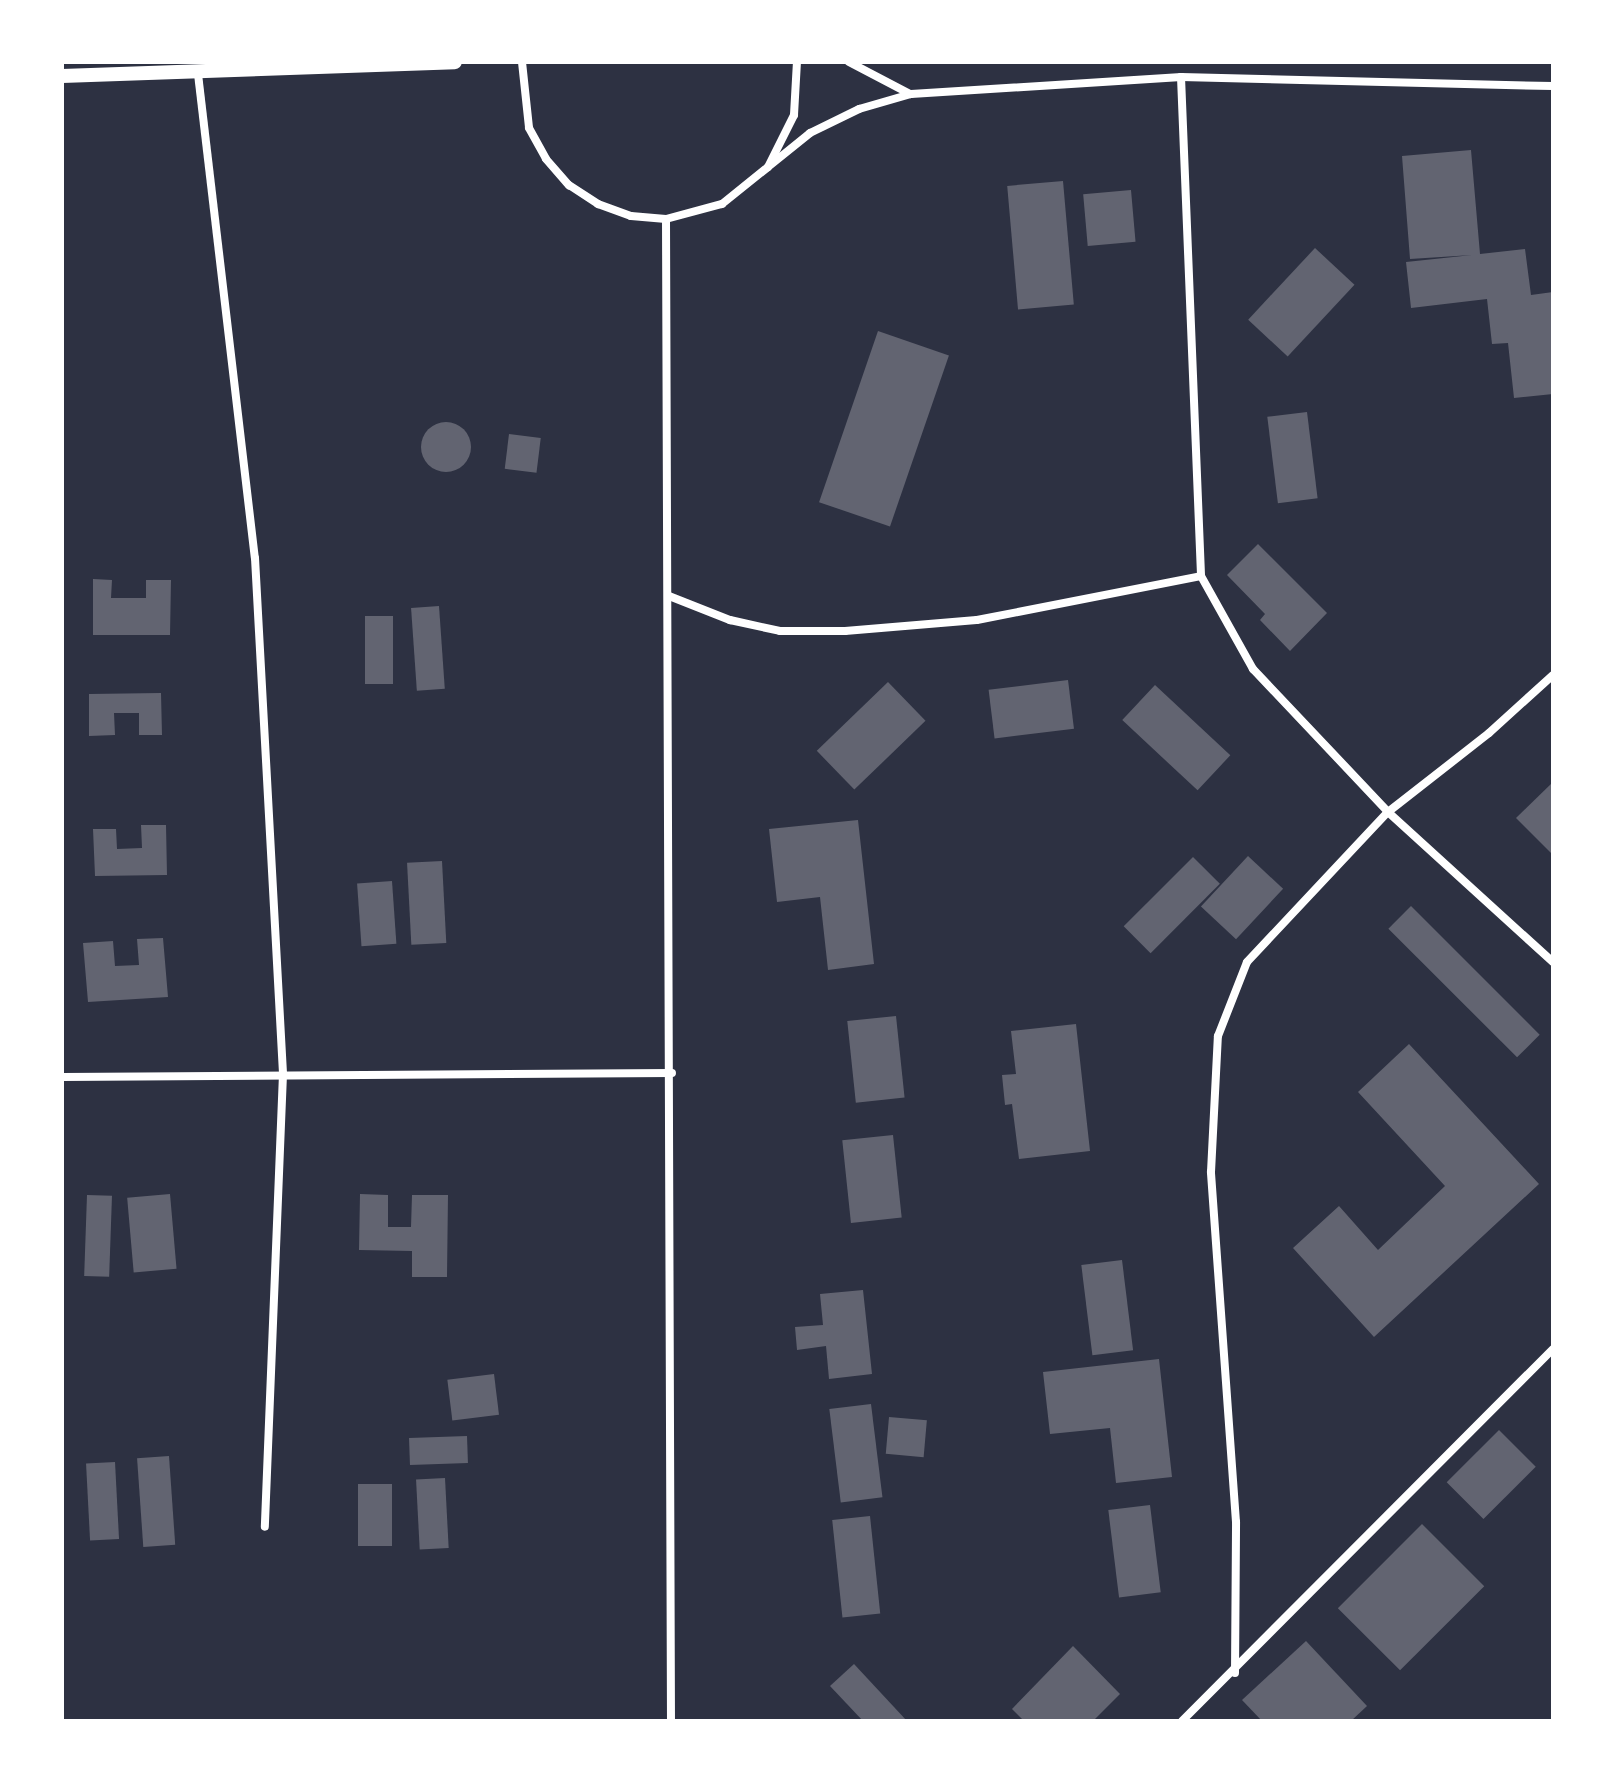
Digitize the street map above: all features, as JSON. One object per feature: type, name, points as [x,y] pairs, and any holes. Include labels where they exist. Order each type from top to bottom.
[{"type":"street","points":[[62,76],[198,74],[455,62]]},
{"type":"street","points":[[522,62],[529,128],[546,159],[569,185],[598,204],[631,216],[666,219],[722,204],[822,127],[859,109],[911,94],[1181,77],[1553,86]]},
{"type":"street","points":[[768,167],[794,115],[797,62]]},
{"type":"street","points":[[849,62],[911,94]]},
{"type":"street","points":[[198,74],[255,558],[283,1074],[265,1527]]},
{"type":"street","points":[[1181,77],[1201,576],[1253,669],[1388,812],[1553,962]]},
{"type":"street","points":[[666,219],[672,1073],[671,1721]]},
{"type":"street","points":[[669,596],[730,620],[780,631],[845,631],[977,620],[1201,576]]},
{"type":"street","points":[[1235,1673],[1236,1522],[1211,1172],[1218,1036],[1247,962],[1388,812],[1489,733],[1553,675]]},
{"type":"street","points":[[62,1077],[672,1073]]},
{"type":"street","points":[[1182,1721],[1235,1673],[1553,1349]]},
{"type":"building","points":[[1471,150],[1480,254],[1525,249],[1531,295],[1553,292],[1553,394],[1514,398],[1508,343],[1492,344],[1487,299],[1411,308],[1406,262],[1472,255],[1410,259],[1402,156]]},
{"type":"building","points":[[1063,181],[1074,305],[1018,309],[1007,186]]},
{"type":"building","points":[[1131,190],[1136,242],[1088,246],[1083,194]]},
{"type":"building","points":[[1315,248],[1354,285],[1288,357],[1248,320]]},
{"type":"building","points":[[878,331],[949,355],[890,527],[819,502]]},
{"type":"building","points":[[1307,412],[1318,498],[1278,503],[1267,417]]},
{"type":"building","points":[[446,422],[463,430],[471,447],[463,464],[446,472],[429,464],[421,447],[429,430]]},
{"type":"building","points":[[509,434],[541,438],[536,473],[505,469]]},
{"type":"building","points":[[1258,544],[1327,613],[1290,651],[1260,620],[1265,614],[1227,575]]},
{"type":"building","points":[[93,579],[112,580],[111,598],[146,598],[146,580],[171,580],[170,635],[93,635]]},
{"type":"building","points":[[439,606],[445,689],[417,691],[411,608]]},
{"type":"building","points":[[365,616],[393,616],[393,684],[365,684]]},
{"type":"building","points":[[1068,680],[1074,729],[995,738],[989,690]]},
{"type":"building","points":[[888,682],[926,721],[854,790],[817,751]]},
{"type":"building","points":[[1155,685],[1230,755],[1198,790],[1122,720]]},
{"type":"building","points":[[161,693],[162,735],[139,735],[139,713],[114,713],[115,735],[89,736],[89,694]]},
{"type":"building","points":[[1553,782],[1553,855],[1516,818]]},
{"type":"building","points":[[858,820],[874,964],[828,970],[820,897],[777,902],[769,829]]},
{"type":"building","points":[[141,825],[166,825],[167,875],[95,876],[93,829],[116,829],[117,849],[142,848]]},
{"type":"building","points":[[1248,856],[1283,889],[1236,939],[1201,906]]},
{"type":"building","points":[[1193,857],[1220,884],[1151,953],[1124,926]]},
{"type":"building","points":[[442,861],[446,943],[411,945],[407,863]]},
{"type":"building","points":[[392,881],[396,944],[361,946],[357,883]]},
{"type":"building","points":[[1411,906],[1540,1035],[1517,1057],[1388,929]]},
{"type":"building","points":[[163,938],[168,997],[88,1002],[83,943],[113,941],[115,966],[139,965],[137,939]]},
{"type":"building","points":[[896,1016],[905,1098],[856,1103],[847,1021]]},
{"type":"building","points":[[1076,1024],[1090,1151],[1019,1159],[1012,1104],[1005,1105],[1002,1075],[1016,1074],[1011,1031]]},
{"type":"building","points":[[1409,1044],[1539,1184],[1374,1337],[1293,1248],[1339,1206],[1378,1250],[1445,1186],[1358,1092]]},
{"type":"building","points":[[893,1135],[902,1218],[851,1223],[842,1140]]},
{"type":"building","points":[[170,1194],[177,1269],[134,1272],[127,1198]]},
{"type":"building","points":[[360,1194],[388,1195],[388,1227],[411,1227],[412,1195],[448,1195],[447,1277],[412,1277],[412,1251],[359,1250]]},
{"type":"building","points":[[87,1195],[112,1196],[109,1277],[84,1276]]},
{"type":"building","points":[[1122,1260],[1133,1350],[1092,1355],[1081,1265]]},
{"type":"building","points":[[863,1290],[872,1374],[829,1379],[826,1346],[797,1350],[795,1327],[823,1325],[820,1294]]},
{"type":"building","points":[[1159,1359],[1172,1477],[1116,1483],[1110,1428],[1050,1434],[1043,1372]]},
{"type":"building","points":[[494,1374],[499,1415],[452,1420],[447,1380]]},
{"type":"building","points":[[871,1404],[882,1497],[841,1502],[829,1409]]},
{"type":"building","points":[[889,1417],[927,1420],[924,1457],[886,1454]]},
{"type":"building","points":[[1499,1430],[1536,1467],[1483,1519],[1447,1482]]},
{"type":"building","points":[[467,1436],[468,1463],[410,1465],[409,1438]]},
{"type":"building","points":[[169,1456],[175,1545],[143,1547],[137,1458]]},
{"type":"building","points":[[115,1462],[119,1539],[90,1540],[86,1464]]},
{"type":"building","points":[[445,1478],[449,1548],[420,1549],[416,1480]]},
{"type":"building","points":[[358,1484],[392,1484],[392,1546],[358,1546]]},
{"type":"building","points":[[1150,1505],[1161,1592],[1119,1597],[1108,1510]]},
{"type":"building","points":[[870,1516],[880,1613],[842,1617],[832,1520]]},
{"type":"building","points":[[1422,1524],[1484,1586],[1400,1670],[1338,1608]]},
{"type":"building","points":[[1306,1641],[1367,1706],[1351,1721],[1262,1721],[1242,1700]]},
{"type":"building","points":[[1073,1646],[1120,1694],[1093,1721],[1024,1721],[1012,1709]]},
{"type":"building","points":[[854,1664],[907,1721],[863,1721],[830,1686]]}]
